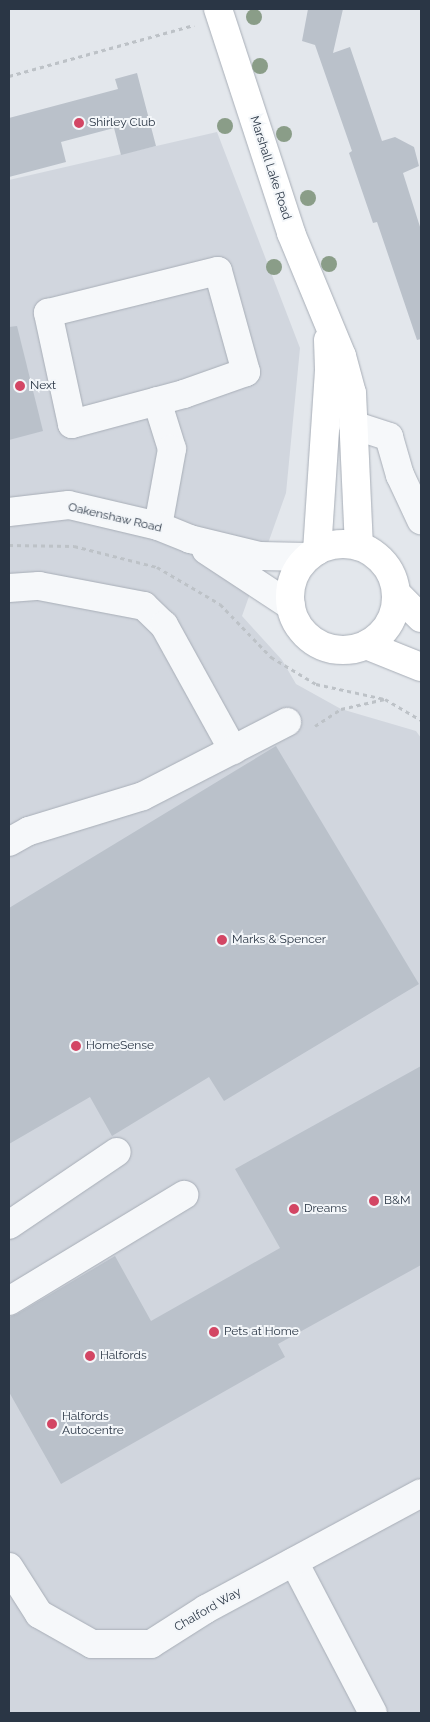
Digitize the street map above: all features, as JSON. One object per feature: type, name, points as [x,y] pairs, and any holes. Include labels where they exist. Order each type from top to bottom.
[{"type":"main road","name":"Marshall Lake Road","points":[[220,13],[290,232],[342,356],[352,393],[359,546]]},
{"type":"main road","name":"Marshall Lake Road","points":[[291,606],[295,574],[312,554],[329,369],[327,324]]},
{"type":"main road","points":[[291,606],[298,624],[310,639],[328,648],[348,650],[366,645],[389,624],[397,594],[392,573],[378,556],[359,546],[337,544],[312,554]]},
{"type":"main road","points":[[397,594],[421,618]]},
{"type":"main road","points":[[366,645],[421,667]]},
{"type":"lane","points":[[218,271],[246,372],[157,401],[72,424],[48,313],[218,271]]},
{"type":"lane","points":[[157,401],[172,449],[158,526]]},
{"type":"lane","points":[[353,425],[389,437],[400,476],[421,520]]},
{"type":"lane","name":"Oakenshaw Road","points":[[9,512],[69,505],[158,526],[190,539],[260,556],[312,554]]},
{"type":"lane","name":"Oakenshaw Road","points":[[190,539],[291,606]]},
{"type":"lane","points":[[9,588],[39,586],[144,606],[164,625],[233,750]]},
{"type":"lane","points":[[9,842],[30,831],[143,796],[233,750],[298,726]]},
{"type":"lane","points":[[9,1225],[117,1152]]},
{"type":"lane","points":[[9,1301],[184,1194]]},
{"type":"lane","name":"Chalford Way","points":[[9,1568],[39,1614],[92,1644],[152,1644],[206,1609],[421,1494]]},
{"type":"lane","points":[[294,1562],[373,1713]]},
{"type":"path","points":[[9,76],[220,13]]},
{"type":"path","points":[[9,545],[74,546],[156,568],[220,604],[271,657],[316,684],[385,699],[421,720]]},
{"type":"path","points":[[298,726],[341,709],[385,699]]},
{"type":"shaded area","points":[[217,132],[300,348],[286,493],[242,616],[282,660],[296,684],[341,709],[416,731],[421,738],[421,1713],[9,1713],[9,180]]},
{"type":"building","points":[[308,9],[343,9],[333,53],[350,47],[382,141],[395,137],[414,147],[419,166],[403,173],[421,230],[421,339],[417,340],[377,222],[373,223],[349,153],[352,151],[315,45],[302,41]]},
{"type":"building","name":"Shirley Club","points":[[137,73],[156,146],[121,155],[114,128],[61,142],[66,162],[9,177],[9,118],[118,89],[115,79]]},
{"type":"building","name":"Next","points":[[17,326],[43,431],[9,440],[9,327]]},
{"type":"building","name":"Marks & Spencer","points":[[276,746],[419,984],[224,1101],[209,1077],[112,1136],[90,1097],[9,1144],[9,908]]},
{"type":"building","points":[[421,1066],[421,1265],[278,1344],[285,1357],[61,1484],[9,1392],[9,1317],[115,1256],[151,1321],[280,1248],[235,1169]]},
{"type":"place","name":"Shirley Club","points":[[79,123]]},
{"type":"place","name":"Next","points":[[20,386]]},
{"type":"place","name":"Marks & Spencer","points":[[222,940]]},
{"type":"place","name":"HomeSense","points":[[76,1046]]},
{"type":"place","name":"B&M","points":[[374,1201]]},
{"type":"place","name":"Dreams","points":[[294,1209]]},
{"type":"place","name":"Pets at Home","points":[[214,1332]]},
{"type":"place","name":"Halfords","points":[[90,1356]]},
{"type":"place","name":"Halfords Autocentre","points":[[52,1424]]}]
